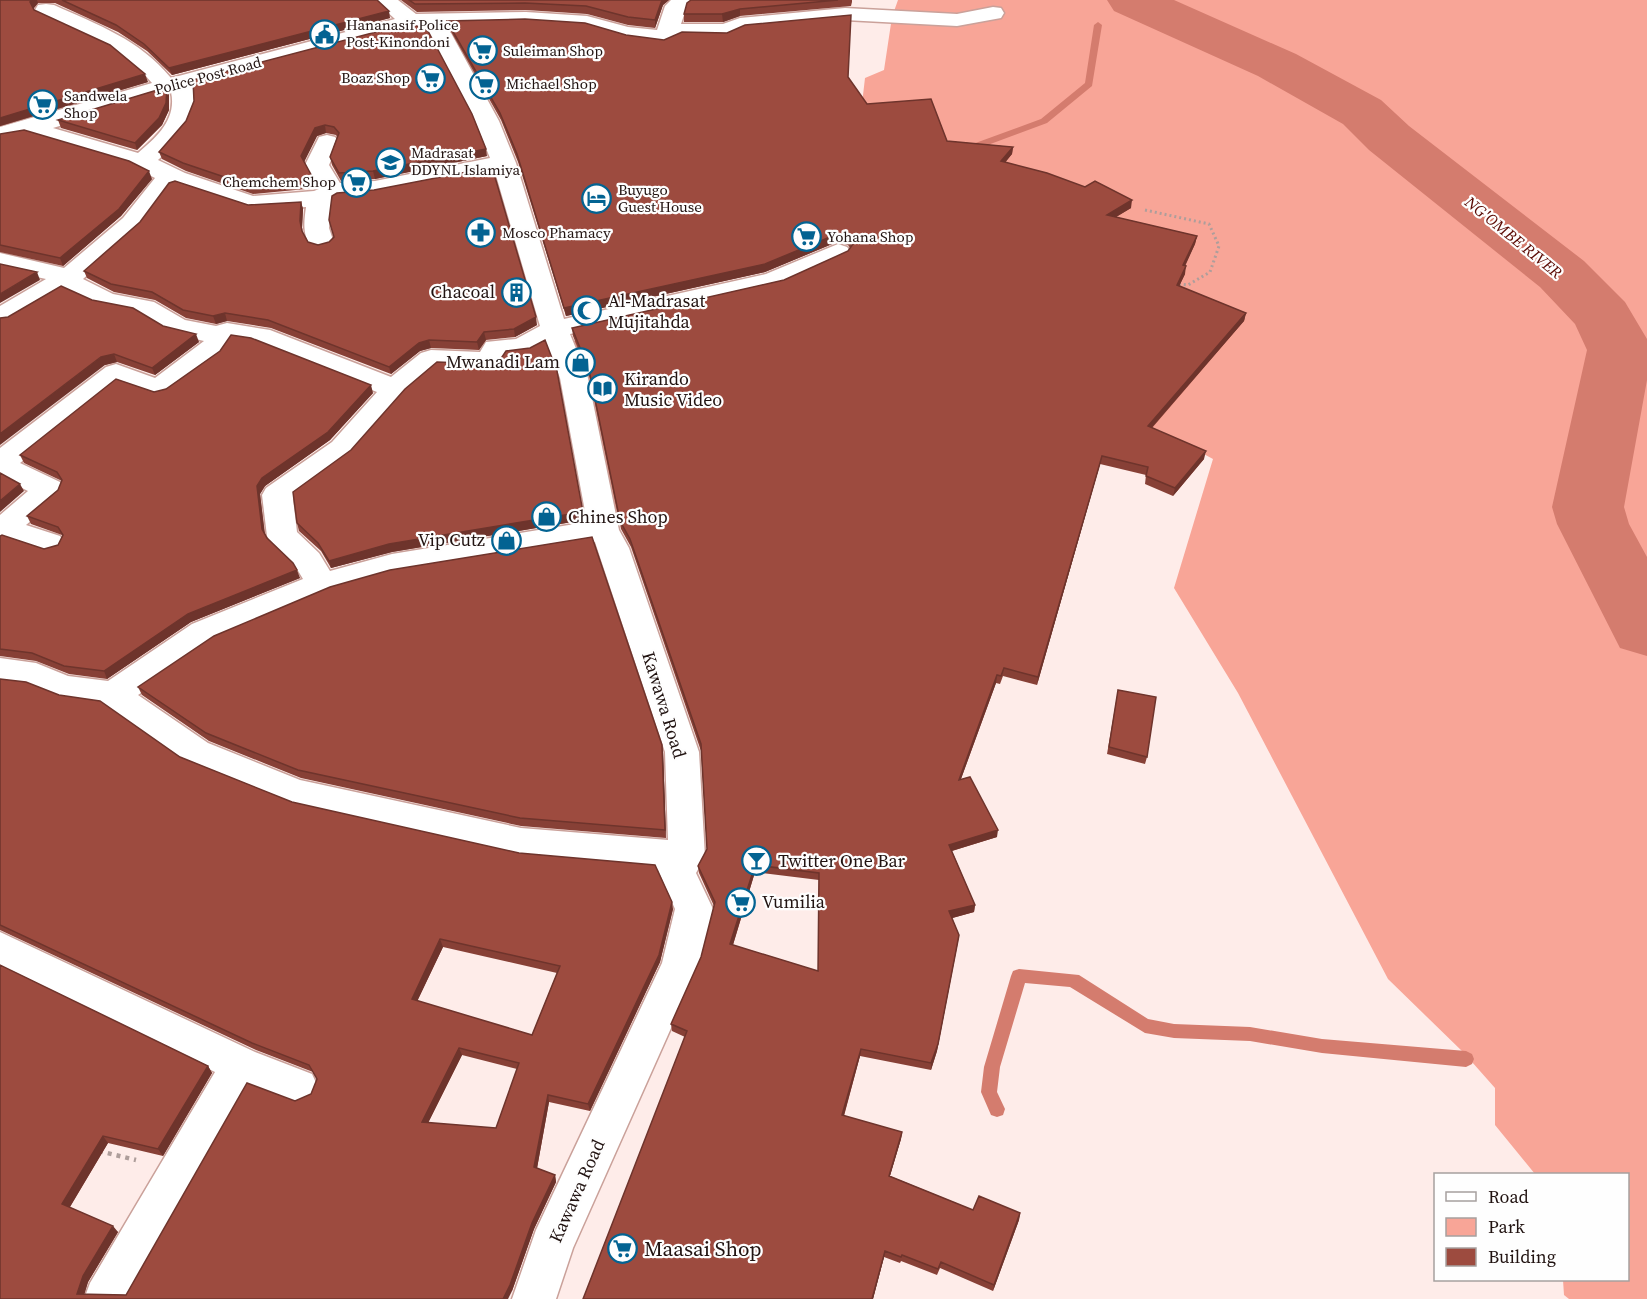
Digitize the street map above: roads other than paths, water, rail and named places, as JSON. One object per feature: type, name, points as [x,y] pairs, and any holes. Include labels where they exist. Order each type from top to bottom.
[{"type":"street","name":"Kawawa Road","points":[[385,0],[406,17],[440,33],[487,121],[504,163],[554,329],[574,378],[604,530],[613,548],[682,752],[687,857],[676,870],[694,909],[681,963],[552,1245],[534,1299]]},
{"type":"street","points":[[417,21],[440,0]]},
{"type":"street","points":[[665,38],[676,6],[685,0]]},
{"type":"street","points":[[845,14],[871,7],[865,0]]},
{"type":"street","points":[[46,10],[109,37],[148,64],[185,95],[185,112],[169,139],[142,162]]},
{"type":"street","points":[[417,21],[525,18],[586,22],[627,33],[665,38],[678,30],[727,31],[740,24],[845,14],[957,20],[993,13]]},
{"type":"street","name":"Police Post Road","points":[[0,134],[28,128],[174,84],[417,21]]},
{"type":"street","points":[[28,128],[142,162],[176,178],[251,204],[375,188],[504,163]]},
{"type":"street","points":[[321,243],[316,228],[326,194],[317,165],[327,141]]},
{"type":"street","points":[[0,317],[69,277],[132,223],[161,184],[176,178]]},
{"type":"street","points":[[322,584],[308,561],[282,536],[276,495],[342,449],[395,389],[431,359],[490,361],[496,348],[521,348],[554,329],[712,296],[775,280],[838,252]]},
{"type":"street","points":[[0,261],[69,277]]},
{"type":"street","points":[[69,277],[73,285],[105,300],[145,308],[176,326],[221,336]]},
{"type":"street","points":[[2,531],[50,489],[0,464],[116,373],[158,389],[211,351],[227,331],[260,336],[395,389]]},
{"type":"street","points":[[112,695],[204,633],[322,584],[393,565],[604,530]]},
{"type":"street","points":[[2,531],[49,544]]},
{"type":"street","points":[[0,671],[36,676],[63,688],[112,695],[196,753],[296,793],[521,843],[687,857]]},
{"type":"street","points":[[0,949],[241,1065],[298,1087]]},
{"type":"street","points":[[106,1299],[241,1065]]},
{"type":"waterway","name":"NG'OMBE RIVER","points":[[1132,0],[1277,65],[1362,112],[1389,138],[1562,274],[1603,316],[1620,350],[1588,507],[1593,524],[1647,628]]},
{"type":"waterway","points":[[969,153],[973,147],[1044,121],[1089,84],[1098,25]]},
{"type":"waterway","points":[[578,342],[601,423],[604,455],[618,510]]},
{"type":"waterway","points":[[997,1109],[989,1092],[992,1067],[1019,976],[1073,980],[1145,1026],[1174,1031],[1250,1034],[1322,1046],[1466,1059]]},
{"type":"place","name":"Hananasif Police Post-Kinondoni","points":[[325,34]]},
{"type":"place","name":"Suleiman Shop","points":[[482,51]]},
{"type":"place","name":"Boaz Shop","points":[[431,78]]},
{"type":"place","name":"Michael Shop","points":[[485,84]]},
{"type":"place","name":"Sandwela Shop","points":[[43,105]]},
{"type":"place","name":"Madrasat DDYNL Islamiya","points":[[390,162]]},
{"type":"place","name":"Chemchem Shop","points":[[357,182]]},
{"type":"place","name":"Buyugo Guest House","points":[[597,199]]},
{"type":"place","name":"Mosco Phamacy","points":[[481,233]]},
{"type":"place","name":"Yohana Shop","points":[[806,237]]},
{"type":"place","name":"Chacoal","points":[[516,292]]},
{"type":"place","name":"Al-Madrasat Mujitahda","points":[[587,311]]},
{"type":"place","name":"Mwanadi Lam","points":[[581,362]]},
{"type":"place","name":"Kirando Music Video","points":[[603,389]]},
{"type":"place","name":"Chines Shop","points":[[547,517]]},
{"type":"place","name":"Vip Cutz","points":[[506,540]]},
{"type":"place","name":"Twitter One Bar","points":[[757,861]]},
{"type":"place","name":"Vumilia","points":[[741,902]]},
{"type":"place","name":"Maasai Shop","points":[[623,1249]]}]
